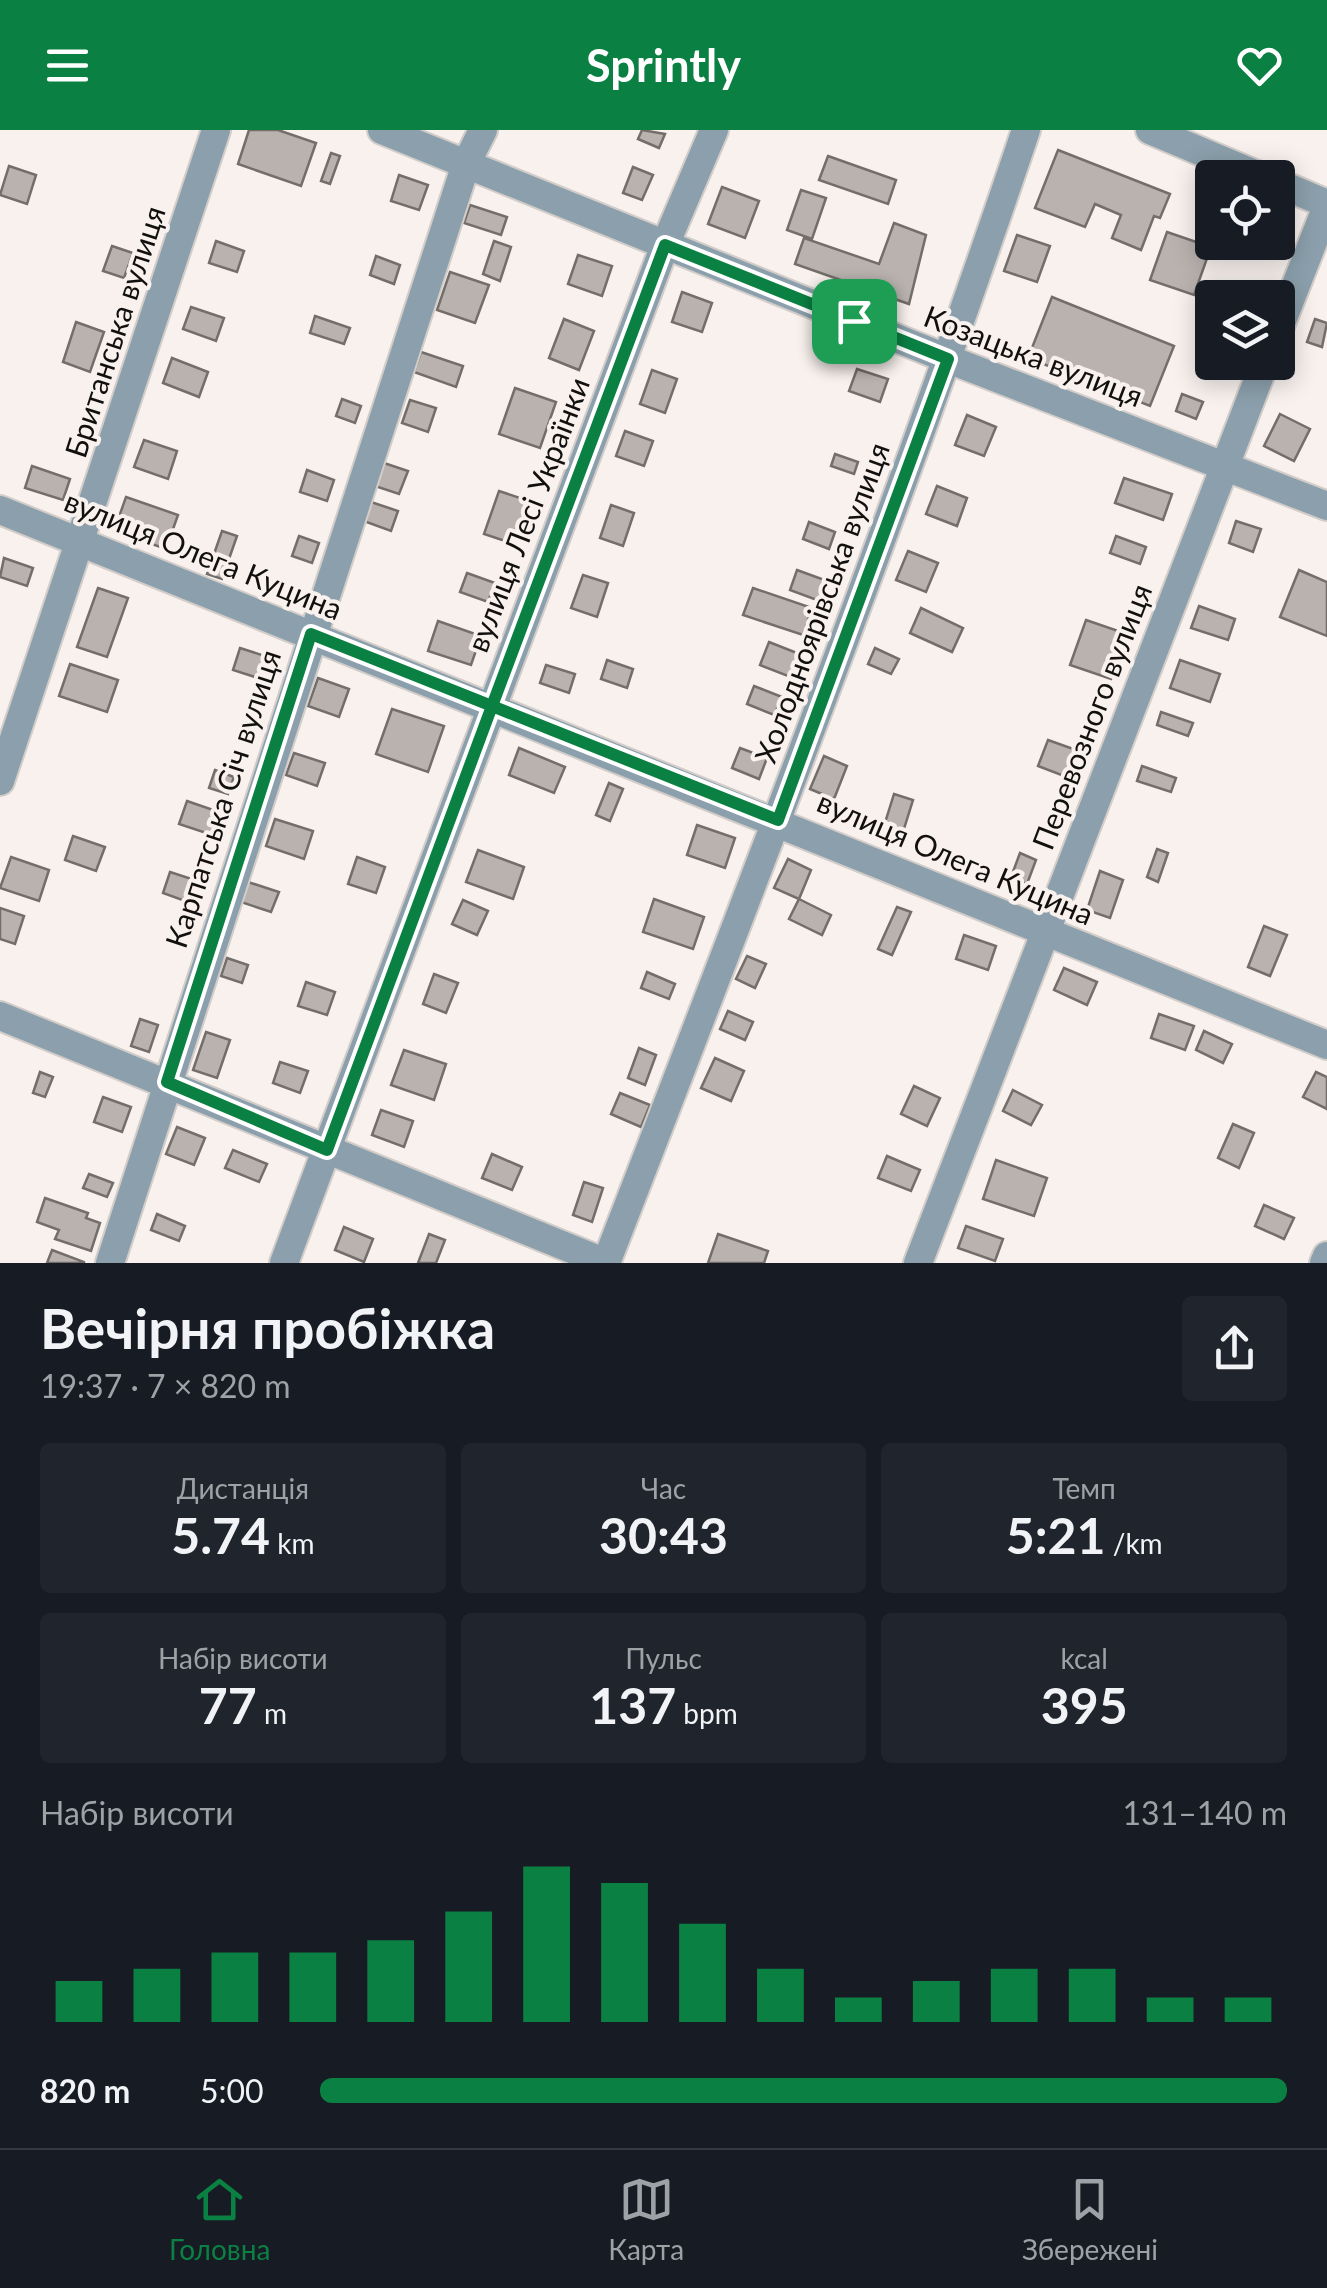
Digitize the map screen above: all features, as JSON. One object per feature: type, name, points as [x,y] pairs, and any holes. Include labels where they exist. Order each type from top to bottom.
[{"type":"street","name":"Британська вулиця","points":[[0,781],[82,544],[216,130]]},
{"type":"street","name":"Козацька вулиця","points":[[382,130],[948,359],[1327,506]]},
{"type":"street","name":"Карпатська Січ вулиця","points":[[110,1263],[466,164],[484,130]]},
{"type":"street","name":"вулиця Лесі Українки","points":[[284,1263],[665,245],[714,130]]},
{"type":"street","name":"Холодноярівська вулиця","points":[[606,1263],[778,820],[948,359],[1026,130]]},
{"type":"street","points":[[1150,130],[1221,160]]},
{"type":"street","points":[[1295,191],[1327,205],[1295,287]]},
{"type":"street","name":"Перевозного вулиця","points":[[918,1263],[1258,380]]},
{"type":"street","name":"вулиця Олега Куцина","points":[[0,510],[778,820],[1045,934],[1327,1045]]},
{"type":"street","points":[[0,1016],[606,1263]]},
{"type":"street","points":[[1324,1263],[1327,1256]]},
{"type":"building","points":[[249,130],[278,130],[316,143],[301,186],[238,164]]},
{"type":"building","points":[[642,130],[665,134],[659,148],[638,139]]},
{"type":"building","points":[[1058,150],[1170,194],[1160,218],[1154,216],[1141,250],[1112,238],[1121,215],[1095,204],[1085,227],[1035,208]]},
{"type":"building","points":[[331,153],[340,156],[330,184],[321,181]]},
{"type":"building","points":[[828,156],[896,180],[888,204],[819,180]]},
{"type":"building","points":[[9,166],[36,175],[27,204],[0,195]]},
{"type":"building","points":[[633,167],[653,175],[642,200],[623,193]]},
{"type":"building","points":[[399,175],[428,185],[419,210],[391,201]]},
{"type":"building","points":[[722,187],[759,201],[745,238],[708,224]]},
{"type":"building","points":[[801,190],[826,198],[812,239],[787,230]]},
{"type":"building","points":[[470,205],[507,217],[501,235],[464,223]]},
{"type":"building","points":[[894,223],[926,235],[909,304],[795,264],[804,238],[879,264]]},
{"type":"building","points":[[1167,232],[1195,242],[1195,260],[1206,260],[1199,280],[1195,280],[1194,295],[1150,280]]},
{"type":"building","points":[[1017,235],[1050,246],[1037,282],[1004,271]]},
{"type":"building","points":[[216,241],[244,251],[237,272],[209,263]]},
{"type":"building","points":[[494,241],[511,247],[500,281],[483,274]]},
{"type":"building","points":[[112,246],[133,253],[124,278],[103,271]]},
{"type":"building","points":[[578,255],[612,266],[602,296],[568,284]]},
{"type":"building","points":[[376,256],[400,265],[394,284],[370,275]]},
{"type":"building","points":[[450,272],[489,285],[475,323],[437,310]]},
{"type":"building","points":[[682,292],[712,303],[702,332],[672,322]]},
{"type":"building","points":[[1052,297],[1174,346],[1150,406],[1028,358]]},
{"type":"building","points":[[191,307],[224,318],[216,341],[183,329]]},
{"type":"building","points":[[315,316],[350,328],[344,344],[310,333]]},
{"type":"building","points":[[564,319],[594,331],[579,370],[549,358]]},
{"type":"building","points":[[1315,319],[1327,323],[1322,347],[1307,342]]},
{"type":"building","points":[[76,322],[104,332],[90,372],[63,362]]},
{"type":"building","points":[[421,352],[463,366],[456,387],[414,372]]},
{"type":"building","points":[[172,358],[208,372],[199,397],[163,383]]},
{"type":"building","points":[[857,369],[888,379],[880,402],[849,391]]},
{"type":"building","points":[[652,370],[677,379],[665,413],[640,404]]},
{"type":"building","points":[[515,388],[556,402],[540,448],[499,434]]},
{"type":"building","points":[[1182,394],[1203,402],[1196,419],[1176,411]]},
{"type":"building","points":[[342,399],[361,406],[355,423],[336,416]]},
{"type":"building","points":[[410,400],[436,408],[428,432],[402,423]]},
{"type":"building","points":[[1280,414],[1310,429],[1294,461],[1264,446]]},
{"type":"building","points":[[967,415],[996,427],[984,456],[955,445]]},
{"type":"building","points":[[625,431],[653,441],[644,466],[616,456]]},
{"type":"building","points":[[144,440],[177,451],[168,479],[134,467]]},
{"type":"building","points":[[835,454],[858,462],[854,474],[831,466]]},
{"type":"building","points":[[384,463],[408,471],[399,494],[375,486]]},
{"type":"building","points":[[32,466],[70,479],[63,500],[25,488]]},
{"type":"building","points":[[307,470],[334,480],[327,501],[300,492]]},
{"type":"building","points":[[1124,478],[1172,494],[1163,520],[1115,503]]},
{"type":"building","points":[[937,486],[967,498],[957,526],[926,514]]},
{"type":"building","points":[[499,491],[532,502],[517,545],[484,534]]},
{"type":"building","points":[[126,497],[178,515],[166,549],[114,531]]},
{"type":"building","points":[[368,501],[398,511],[391,531],[361,520]]},
{"type":"building","points":[[611,505],[634,513],[623,546],[600,538]]},
{"type":"building","points":[[1236,521],[1261,529],[1253,552],[1229,543]]},
{"type":"building","points":[[809,522],[835,532],[829,549],[803,539]]},
{"type":"building","points":[[222,531],[237,536],[222,579],[207,574]]},
{"type":"building","points":[[299,536],[319,543],[312,563],[292,556]]},
{"type":"building","points":[[1116,536],[1146,547],[1140,564],[1110,553]]},
{"type":"building","points":[[908,551],[938,563],[926,592],[896,580]]},
{"type":"building","points":[[4,558],[33,568],[27,586],[0,577]]},
{"type":"building","points":[[797,570],[830,582],[822,602],[790,590]]},
{"type":"building","points":[[1299,570],[1327,582],[1327,636],[1280,617]]},
{"type":"building","points":[[467,573],[495,583],[488,602],[460,592]]},
{"type":"building","points":[[583,575],[608,583],[597,617],[571,608]]},
{"type":"building","points":[[98,588],[128,598],[107,657],[77,647]]},
{"type":"building","points":[[753,588],[812,608],[803,635],[743,615]]},
{"type":"building","points":[[1199,606],[1235,619],[1228,640],[1191,628]]},
{"type":"building","points":[[921,608],[963,628],[952,652],[910,633]]},
{"type":"building","points":[[1086,620],[1127,634],[1111,679],[1070,665]]},
{"type":"building","points":[[438,621],[481,636],[471,665],[428,651]]},
{"type":"building","points":[[769,642],[802,655],[793,678],[760,665]]},
{"type":"building","points":[[240,648],[268,657],[261,679],[233,670]]},
{"type":"building","points":[[875,648],[899,659],[891,674],[868,664]]},
{"type":"building","points":[[607,660],[633,669],[627,688],[601,679]]},
{"type":"building","points":[[1180,660],[1220,674],[1210,702],[1170,688]]},
{"type":"building","points":[[70,664],[118,680],[107,712],[59,696]]},
{"type":"building","points":[[546,665],[575,674],[569,693],[540,683]]},
{"type":"building","points":[[318,678],[349,689],[339,717],[308,706]]},
{"type":"building","points":[[754,686],[782,697],[774,715],[747,704]]},
{"type":"building","points":[[392,709],[444,726],[428,772],[376,754]]},
{"type":"building","points":[[1161,712],[1193,723],[1188,736],[1157,725]]},
{"type":"building","points":[[1048,740],[1079,751],[1069,778],[1038,766]]},
{"type":"building","points":[[519,748],[565,767],[554,793],[509,775]]},
{"type":"building","points":[[740,748],[767,758],[759,779],[732,768]]},
{"type":"building","points":[[294,753],[325,763],[317,786],[286,775]]},
{"type":"building","points":[[824,756],[847,766],[834,799],[810,789]]},
{"type":"building","points":[[1142,766],[1176,778],[1171,792],[1137,781]]},
{"type":"building","points":[[215,770],[234,777],[228,794],[209,788]]},
{"type":"building","points":[[609,783],[623,789],[610,821],[596,815]]},
{"type":"building","points":[[894,794],[913,800],[903,832],[884,826]]},
{"type":"building","points":[[187,801],[222,813],[215,836],[179,824]]},
{"type":"building","points":[[275,819],[313,831],[304,859],[266,846]]},
{"type":"building","points":[[697,825],[735,838],[725,868],[687,855]]},
{"type":"building","points":[[73,836],[105,847],[96,871],[65,860]]},
{"type":"building","points":[[1157,849],[1168,853],[1158,882],[1147,877]]},
{"type":"building","points":[[478,850],[524,867],[513,899],[466,882]]},
{"type":"building","points":[[1020,853],[1036,860],[1027,884],[1011,877]]},
{"type":"building","points":[[11,857],[49,870],[39,901],[0,888]]},
{"type":"building","points":[[357,857],[385,867],[376,893],[348,884]]},
{"type":"building","points":[[788,859],[811,870],[799,899],[774,888]]},
{"type":"building","points":[[1100,871],[1123,880],[1110,918],[1087,910]]},
{"type":"building","points":[[170,872],[204,883],[196,905],[163,893]]},
{"type":"building","points":[[248,882],[279,892],[271,912],[241,902]]},
{"type":"building","points":[[654,899],[704,917],[693,949],[643,932]]},
{"type":"building","points":[[799,899],[831,915],[822,935],[789,919]]},
{"type":"building","points":[[463,900],[488,911],[477,935],[452,924]]},
{"type":"building","points":[[897,907],[911,912],[892,955],[878,949]]},
{"type":"building","points":[[0,908],[24,916],[15,944],[0,939]]},
{"type":"building","points":[[1264,926],[1287,935],[1270,976],[1248,967]]},
{"type":"building","points":[[964,935],[996,946],[988,970],[956,959]]},
{"type":"building","points":[[747,956],[766,964],[755,988],[736,979]]},
{"type":"building","points":[[227,958],[248,965],[242,983],[221,976]]},
{"type":"building","points":[[1064,968],[1097,982],[1087,1005],[1054,990]]},
{"type":"building","points":[[647,972],[675,984],[669,999],[641,988]]},
{"type":"building","points":[[434,974],[458,983],[446,1013],[423,1004]]},
{"type":"building","points":[[306,982],[335,992],[327,1015],[298,1006]]},
{"type":"building","points":[[728,1011],[753,1022],[745,1040],[720,1029]]},
{"type":"building","points":[[1159,1014],[1194,1026],[1185,1050],[1151,1038]]},
{"type":"building","points":[[140,1019],[158,1025],[149,1052],[131,1046]]},
{"type":"building","points":[[1204,1031],[1232,1044],[1223,1063],[1196,1050]]},
{"type":"building","points":[[206,1032],[230,1040],[217,1078],[193,1070]]},
{"type":"building","points":[[639,1048],[656,1055],[645,1085],[628,1078]]},
{"type":"building","points":[[404,1050],[446,1064],[434,1100],[391,1085]]},
{"type":"building","points":[[715,1058],[744,1071],[731,1101],[701,1088]]},
{"type":"building","points":[[280,1062],[308,1071],[300,1093],[273,1083]]},
{"type":"building","points":[[40,1072],[53,1077],[45,1097],[33,1093]]},
{"type":"building","points":[[1316,1072],[1327,1077],[1327,1109],[1303,1097]]},
{"type":"building","points":[[914,1086],[940,1098],[927,1126],[901,1114]]},
{"type":"building","points":[[1013,1090],[1042,1105],[1031,1125],[1003,1111]]},
{"type":"building","points":[[620,1093],[650,1105],[641,1127],[611,1114]]},
{"type":"building","points":[[103,1097],[131,1107],[122,1132],[94,1122]]},
{"type":"building","points":[[381,1110],[413,1121],[404,1147],[372,1135]]},
{"type":"building","points":[[1233,1124],[1254,1133],[1239,1168],[1218,1158]]},
{"type":"building","points":[[177,1127],[205,1138],[194,1165],[166,1154]]},
{"type":"building","points":[[233,1150],[267,1164],[259,1182],[225,1168]]},
{"type":"building","points":[[492,1154],[522,1167],[512,1190],[482,1178]]},
{"type":"building","points":[[887,1156],[920,1170],[911,1191],[878,1178]]},
{"type":"building","points":[[996,1160],[1047,1178],[1034,1216],[983,1199]]},
{"type":"building","points":[[89,1174],[113,1183],[107,1197],[83,1188]]},
{"type":"building","points":[[584,1182],[603,1188],[592,1222],[573,1215]]},
{"type":"building","points":[[45,1198],[88,1213],[86,1218],[100,1223],[91,1251],[55,1239],[59,1230],[37,1222]]},
{"type":"building","points":[[1264,1205],[1294,1218],[1284,1239],[1255,1226]]},
{"type":"building","points":[[157,1214],[185,1226],[179,1241],[151,1230]]},
{"type":"building","points":[[966,1226],[1003,1239],[995,1261],[958,1248]]},
{"type":"building","points":[[344,1227],[373,1239],[364,1262],[335,1250]]},
{"type":"building","points":[[429,1234],[445,1240],[436,1263],[418,1263]]},
{"type":"building","points":[[718,1234],[768,1251],[764,1263],[708,1263]]},
{"type":"building","points":[[52,1250],[84,1262],[84,1263],[47,1263]]},
{"type":"route","points":[[854,321],[665,245],[492,706],[311,634],[167,1082],[327,1150],[492,706],[778,820],[948,359],[854,321]]}]
